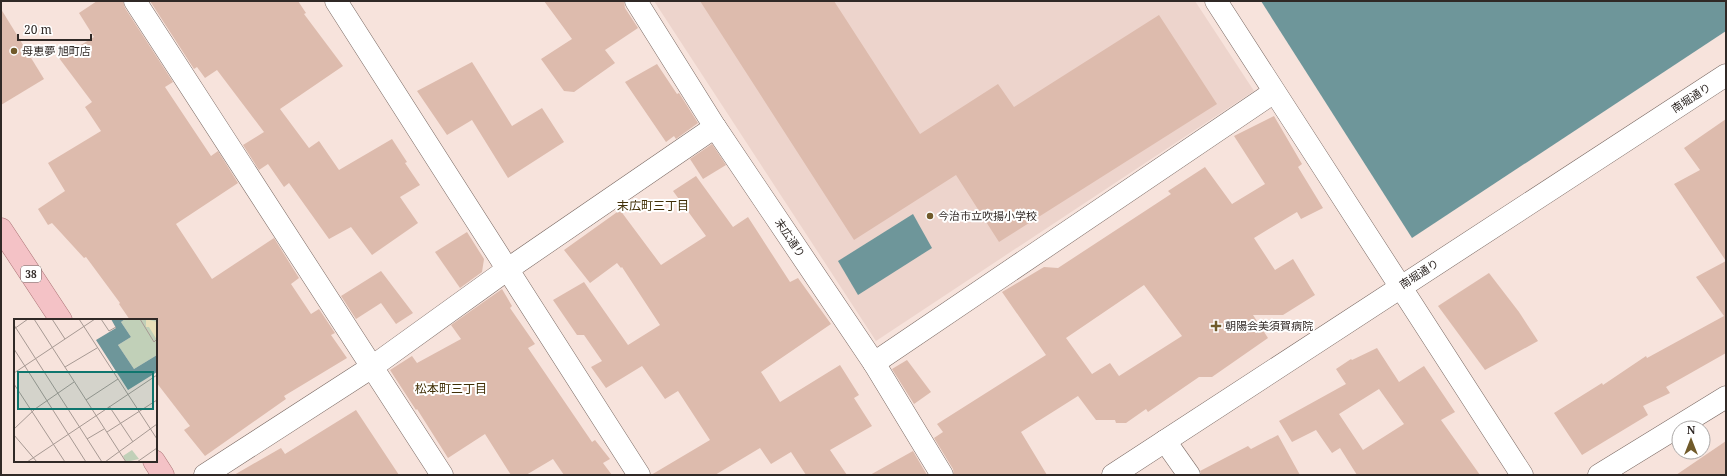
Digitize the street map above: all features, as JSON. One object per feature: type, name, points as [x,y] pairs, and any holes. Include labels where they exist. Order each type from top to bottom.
[{"type":"main road","name":"38","points":[[1,228],[60,319]]},
{"type":"main road","points":[[155,462],[163,475]]},
{"type":"street","points":[[134,1],[442,475]]},
{"type":"street","points":[[336,1],[639,475]]},
{"type":"street","name":"末広通り","points":[[636,1],[715,127],[874,363],[942,475]]},
{"type":"street","points":[[1216,1],[1522,475]]},
{"type":"street","name":"南堀通り","points":[[1113,475],[1725,77]]},
{"type":"street","points":[[874,363],[1274,92]]},
{"type":"street","points":[[205,475],[372,367],[508,269],[715,127]]},
{"type":"street","points":[[1599,475],[1726,397]]},
{"type":"street","points":[[1166,441],[1188,475]]},
{"type":"shaded area","name":"今治市立吹揚小学校","points":[[654,1],[1195,1],[1254,91],[876,341]]},
{"type":"water","points":[[1261,1],[1726,1],[1726,31],[1412,238]]},
{"type":"water","points":[[913,214],[932,248],[858,295],[838,261]]},
{"type":"building","points":[[97,1],[123,1],[125,8],[173,82],[165,87],[211,156],[218,151],[238,183],[176,224],[212,279],[274,238],[299,278],[291,284],[311,314],[319,309],[335,333],[331,335],[347,358],[284,396],[286,399],[205,456],[184,430],[190,426],[157,383],[157,319],[129,319],[119,304],[120,303],[86,257],[84,258],[52,223],[48,225],[38,209],[65,191],[48,163],[101,131],[85,107],[92,102],[59,58],[94,37],[79,13]]},
{"type":"building","points":[[150,1],[298,1],[306,13],[304,14],[343,66],[280,109],[309,148],[319,141],[339,170],[392,139],[407,162],[405,163],[420,185],[400,197],[418,223],[372,255],[351,227],[329,239],[289,183],[284,187],[268,164],[259,170],[243,145],[264,132],[217,70],[205,78],[197,67],[194,69]]},
{"type":"building","points":[[544,1],[624,1],[625,8],[638,28],[605,50],[615,63],[574,92],[564,91],[541,59],[572,39]]},
{"type":"building","points":[[700,1],[834,1],[920,134],[998,84],[1014,107],[1159,15],[1217,104],[999,242],[956,175],[854,240]]},
{"type":"building","name":"母恵夢 旭町店","points":[[1,9],[44,79],[1,105]]},
{"type":"building","points":[[472,62],[512,126],[542,108],[564,142],[508,178],[472,120],[447,135],[417,91]]},
{"type":"building","points":[[657,64],[677,94],[679,93],[698,123],[676,139],[674,136],[666,142],[625,82]]},
{"type":"building","points":[[1274,116],[1302,164],[1298,167],[1323,208],[1301,219],[1297,212],[1254,238],[1275,270],[1293,259],[1315,295],[1283,315],[1253,315],[1268,338],[1212,377],[1199,377],[1148,412],[1146,409],[1126,423],[1116,423],[1115,420],[1096,420],[1078,396],[1021,432],[1047,475],[954,475],[953,469],[934,438],[943,432],[937,424],[1046,355],[1002,292],[1044,267],[1058,268],[1171,194],[1168,191],[1205,167],[1232,204],[1265,184],[1234,136]],"holes":[[[1144,285],[1182,336],[1119,376],[1110,363],[1092,374],[1066,338]]]},
{"type":"building","points":[[1726,119],[1726,261],[1674,184],[1700,170],[1684,148]]},
{"type":"building","points":[[712,144],[726,165],[703,179],[690,159]]},
{"type":"building","points":[[696,176],[733,227],[748,217],[790,282],[798,278],[831,324],[761,372],[780,402],[840,365],[859,395],[854,398],[872,426],[830,450],[847,475],[806,475],[791,452],[771,464],[760,448],[715,475],[651,475],[710,440],[678,391],[665,399],[642,366],[606,388],[591,367],[602,361],[584,335],[577,335],[553,300],[584,282],[628,345],[660,325],[622,267],[621,268],[617,263],[590,283],[564,250],[620,210],[661,265],[706,236],[673,191]]},
{"type":"building","points":[[467,232],[484,259],[482,272],[460,288],[435,252]]},
{"type":"building","points":[[1726,261],[1726,353],[1666,387],[1670,393],[1643,406],[1648,415],[1582,455],[1554,413],[1602,383],[1603,385],[1646,356],[1647,358],[1724,316],[1696,277]]},
{"type":"building","points":[[381,271],[413,313],[396,324],[381,303],[356,319],[341,296]]},
{"type":"building","points":[[1489,273],[1519,312],[1538,341],[1485,370],[1438,306]]},
{"type":"building","points":[[502,289],[512,306],[510,308],[535,344],[528,348],[592,442],[595,440],[610,459],[603,463],[612,475],[564,475],[553,459],[526,475],[511,475],[485,434],[448,458],[390,370],[412,356],[417,363],[461,339],[451,325]]},
{"type":"building","points":[[1377,348],[1399,382],[1424,366],[1455,412],[1441,420],[1480,475],[1357,475],[1340,448],[1332,453],[1316,430],[1292,442],[1279,421],[1346,384],[1336,369],[1351,359],[1352,360]],"holes":[[[1379,389],[1404,424],[1363,450],[1339,414]]]},
{"type":"building","points":[[907,360],[931,392],[914,404],[892,369]]},
{"type":"building","points":[[356,410],[399,475],[234,475],[281,448],[285,454]]},
{"type":"building","points":[[1278,435],[1300,475],[1201,475],[1200,471],[1248,446],[1251,449]]},
{"type":"building","points":[[1726,441],[1726,475],[1676,475],[1698,460],[1711,460],[1711,451]]},
{"type":"building","points":[[913,451],[927,475],[870,475]]},
{"type":"place","name":"母恵夢 旭町店","points":[[14,51]]},
{"type":"place","name":"今治市立吹揚小学校","points":[[930,216]]},
{"type":"place","name":"朝陽会美須賀病院","points":[[1216,326]]},
{"type":"district","name":"末広町三丁目","points":[[653,206]]},
{"type":"district","name":"松本町三丁目","points":[[451,389]]}]
